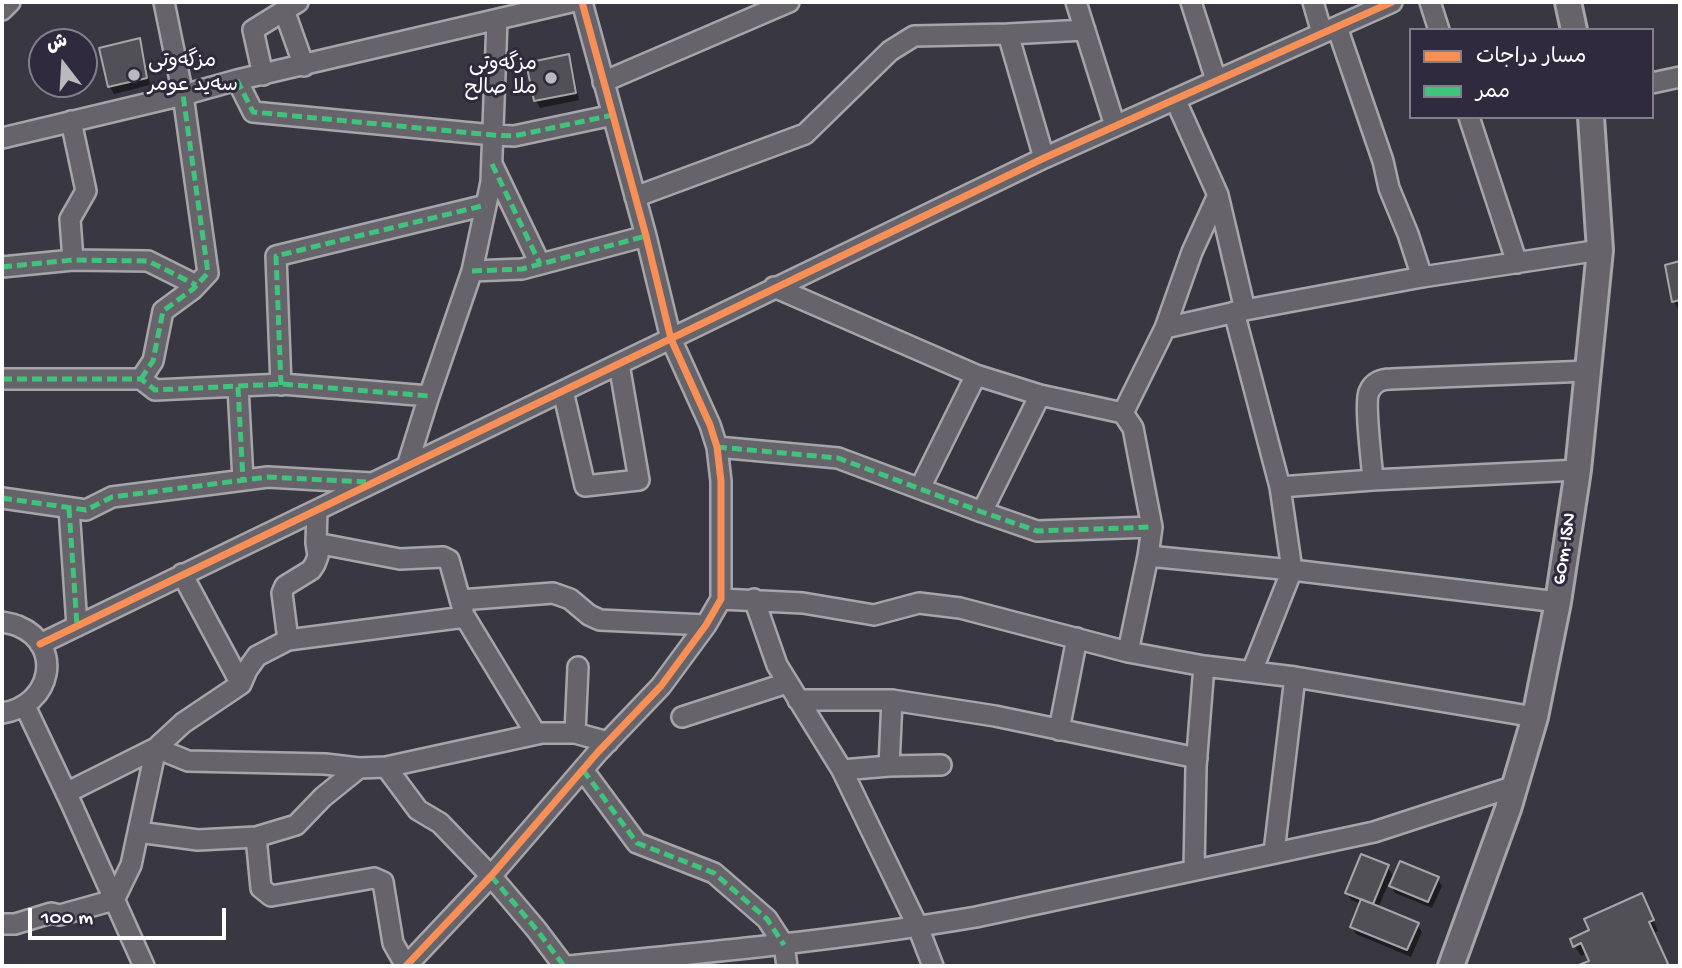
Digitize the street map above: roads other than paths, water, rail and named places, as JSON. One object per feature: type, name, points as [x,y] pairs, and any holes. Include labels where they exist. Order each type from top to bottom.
[{"type":"main road","points":[[1568,2],[1574,28]]},
{"type":"main road","name":"60m-ISN","points":[[1451,966],[1515,786],[1535,717],[1558,602],[1578,470],[1600,250],[1591,119]]},
{"type":"street","points":[[2,10],[10,2]]},
{"type":"street","points":[[141,379],[153,361],[163,310],[197,285],[208,273],[183,95],[164,2]]},
{"type":"street","points":[[2,138],[571,2]]},
{"type":"street","points":[[256,836],[261,888],[271,897],[374,878],[383,882],[393,943],[406,966],[491,876],[608,742],[661,686],[706,625],[721,599],[721,481],[717,447],[710,425],[671,339],[646,236],[582,2]]},
{"type":"street","points":[[603,82],[789,2]]},
{"type":"street","points":[[1076,2],[1115,126]]},
{"type":"street","points":[[1191,2],[1216,80]]},
{"type":"street","points":[[1313,2],[1329,30],[1383,161],[1389,188],[1422,277]]},
{"type":"street","points":[[40,644],[1044,158],[1392,2]]},
{"type":"street","points":[[1430,2],[1439,28]]},
{"type":"street","points":[[263,75],[253,30],[291,6],[304,65]]},
{"type":"street","points":[[407,466],[472,271],[491,182],[497,20]]},
{"type":"street","points":[[635,197],[805,134],[890,51],[914,36],[1085,30]]},
{"type":"street","points":[[1008,34],[1044,158]]},
{"type":"street","points":[[1654,83],[1680,77]]},
{"type":"street","points":[[237,80],[253,112],[493,135],[514,136],[613,115]]},
{"type":"street","points":[[1175,99],[1218,195],[1240,311],[1280,487],[1292,570],[1252,671]]},
{"type":"street","points":[[1470,119],[1517,262]]},
{"type":"street","points":[[71,121],[86,191],[70,219],[73,260]]},
{"type":"street","points":[[492,164],[540,264]]},
{"type":"street","points":[[1123,413],[1165,328],[1192,252],[1218,195]]},
{"type":"street","points":[[281,385],[275,256],[486,205]]},
{"type":"street","points":[[472,271],[522,269],[646,236]]},
{"type":"street","points":[[1165,328],[1422,277],[1600,250]]},
{"type":"street","points":[[2,267],[73,260],[148,261],[197,285]]},
{"type":"street","points":[[774,288],[976,375],[1040,395],[1123,413],[1133,428],[1152,527],[1128,652]]},
{"type":"street","points":[[563,391],[585,486],[639,480],[619,363]]},
{"type":"street","points":[[1373,480],[1367,399],[1372,386],[1378,382],[1384,379],[1415,377],[1588,371]]},
{"type":"street","points":[[920,488],[976,375]]},
{"type":"street","points":[[2,379],[141,379],[155,390],[281,385],[429,396]]},
{"type":"street","points":[[238,387],[243,480]]},
{"type":"street","points":[[982,512],[1040,395]]},
{"type":"street","points":[[717,447],[838,458],[1037,531],[1152,527]]},
{"type":"street","points":[[1280,487],[1578,470]]},
{"type":"street","points":[[2,498],[86,510],[112,497],[268,477],[373,483]]},
{"type":"street","points":[[69,508],[77,626]]},
{"type":"street","points":[[288,640],[282,593],[285,586],[316,564],[317,510]]},
{"type":"street","points":[[316,543],[400,559],[443,557],[449,560],[463,608],[536,734]]},
{"type":"street","points":[[1148,556],[1292,570],[1558,602]]},
{"type":"street","points":[[182,575],[241,684]]},
{"type":"street","points":[[66,793],[156,748],[183,723],[241,684],[257,656],[288,640],[553,593],[570,599],[589,615],[600,620],[706,625]]},
{"type":"street","points":[[721,599],[803,603],[874,615],[919,603],[960,608],[1128,652],[1535,717]]},
{"type":"street","points":[[754,599],[777,665],[842,770],[918,927],[933,966]]},
{"type":"street","points":[[2,622],[17,625],[30,632],[46,657],[47,671],[36,697],[13,712],[2,713]]},
{"type":"street","points":[[1059,730],[1077,638]]},
{"type":"street","points":[[1194,870],[1197,758],[1204,666]]},
{"type":"street","points":[[575,733],[578,667]]},
{"type":"street","points":[[1274,852],[1295,677]]},
{"type":"street","points":[[682,717],[787,683]]},
{"type":"street","points":[[798,700],[892,700],[995,716],[1197,758]]},
{"type":"street","points":[[889,766],[892,700]]},
{"type":"street","points":[[25,706],[144,966]]},
{"type":"street","points":[[156,748],[188,761],[325,764],[359,768],[386,767],[536,734],[575,733],[608,742]]},
{"type":"street","points":[[2,924],[15,924],[51,913],[60,915],[114,900],[131,865],[156,748]]},
{"type":"street","points":[[842,770],[941,765]]},
{"type":"street","points":[[386,767],[418,810],[440,823],[491,876],[566,966],[784,945],[976,917],[1374,832],[1515,786]]},
{"type":"street","points":[[138,832],[198,840],[256,836],[296,825],[323,797],[359,768]]},
{"type":"street","points":[[583,770],[637,843],[714,873],[767,919],[784,945],[787,966]]},
{"type":"place","name":"مزگەوتی سەید عومر","points":[[134,75]]},
{"type":"place","name":"مزگه‌وتی ملا صالح","points":[[551,78]]}]
